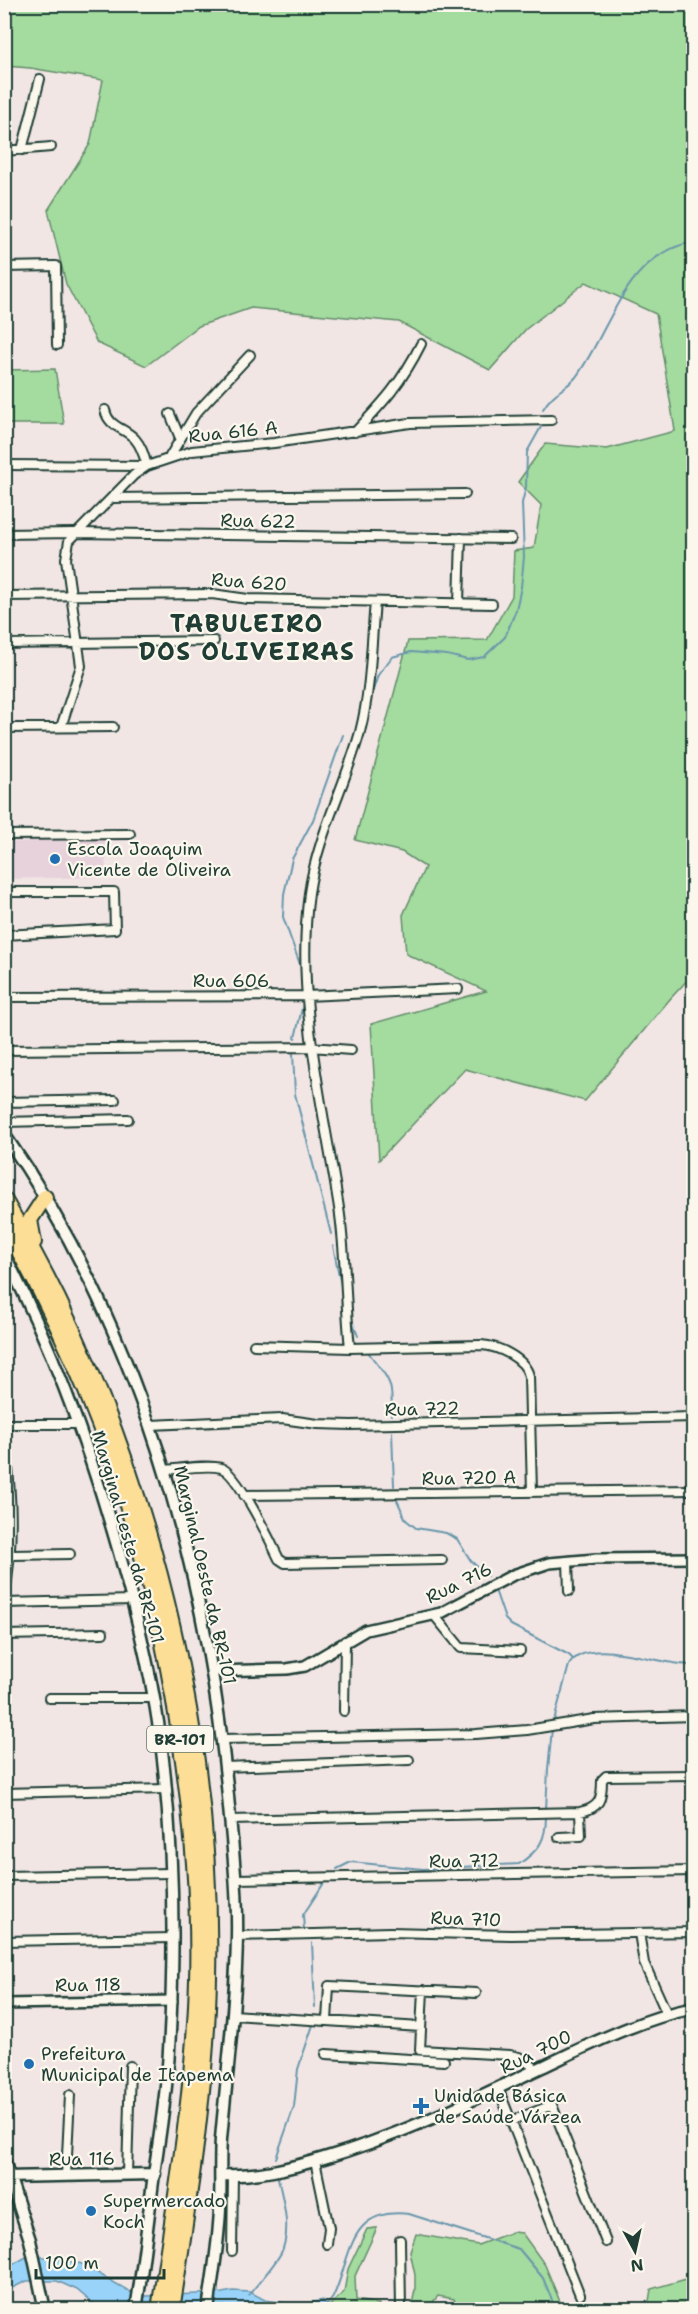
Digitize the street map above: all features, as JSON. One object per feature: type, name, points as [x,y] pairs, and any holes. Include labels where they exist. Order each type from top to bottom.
[{"type":"highway","points":[[37,1256],[30,1220],[45,1197]]},
{"type":"highway","name":"BR-101","points":[[4,1199],[37,1256],[65,1312],[94,1377],[134,1489],[153,1552],[171,1626],[194,1745],[206,1865],[209,1978],[207,2035],[199,2113],[169,2282],[159,2310]]},
{"type":"highway","name":"BR-101","points":[[4,1225],[68,1347],[115,1467],[138,1540],[158,1619],[180,1741],[194,1867],[197,1980],[192,2062],[169,2282],[172,2310]]},
{"type":"main road","name":"Marginal Oeste da BR-101","points":[[4,1134],[45,1197],[120,1345],[151,1425],[192,1576],[212,1671],[225,1767],[237,1936],[221,2142],[227,2175],[208,2310]]},
{"type":"main road","name":"Marginal Leste da BR-101","points":[[4,1254],[39,1327],[78,1424],[108,1516],[133,1600],[154,1698],[166,1789],[173,1938],[172,2001],[168,2065],[136,2310]]},
{"type":"main road","name":"Rua 700","points":[[227,2175],[256,2173],[315,2161],[405,2131],[616,2032],[667,2014],[693,2008]]},
{"type":"main road","points":[[4,2160],[32,2249],[45,2310]]},
{"type":"main road","name":"Rua 116","points":[[8,2177],[154,2174]]},
{"type":"street","points":[[22,150],[40,79]]},
{"type":"street","points":[[4,151],[51,147]]},
{"type":"street","points":[[4,267],[56,266],[57,345]]},
{"type":"street","points":[[356,432],[407,373],[421,344]]},
{"type":"street","points":[[170,456],[208,398],[250,355]]},
{"type":"street","points":[[4,465],[147,466],[140,445],[134,437],[110,421],[105,410]]},
{"type":"street","points":[[170,414],[180,438]]},
{"type":"street","name":"Rua 616 A","points":[[74,533],[134,475],[147,466],[170,456],[192,451],[274,443],[420,422],[551,420]]},
{"type":"street","points":[[112,498],[465,494]]},
{"type":"street","points":[[61,727],[80,671],[81,660],[66,559],[69,541],[74,533]]},
{"type":"street","name":"Rua 622","points":[[4,534],[511,539]]},
{"type":"street","points":[[459,603],[460,538]]},
{"type":"street","name":"Rua 620","points":[[4,596],[212,594],[248,599],[492,604]]},
{"type":"street","points":[[350,1348],[345,1303],[343,1240],[328,1136],[311,1047],[306,996],[309,892],[321,845],[359,734],[367,700],[375,602]]},
{"type":"street","points":[[4,644],[214,640]]},
{"type":"street","points":[[4,728],[113,726]]},
{"type":"street","points":[[4,835],[130,834]]},
{"type":"street","points":[[4,892],[114,892],[115,929],[4,935]]},
{"type":"street","name":"Rua 606","points":[[4,997],[306,996],[458,989]]},
{"type":"street","points":[[4,1050],[311,1047],[351,1050]]},
{"type":"street","points":[[4,1102],[115,1100]]},
{"type":"street","points":[[4,1122],[128,1119]]},
{"type":"street","points":[[254,1345],[350,1348],[495,1346],[523,1364],[528,1371],[532,1492]]},
{"type":"street","name":"Rua 722","points":[[151,1425],[282,1419],[334,1425],[693,1418]]},
{"type":"street","points":[[78,1424],[4,1426],[12,1555],[4,1601],[133,1600]]},
{"type":"street","points":[[164,1470],[222,1468],[229,1472],[279,1559],[285,1563],[442,1560]]},
{"type":"street","name":"Rua 720 A","points":[[244,1495],[693,1490]]},
{"type":"street","points":[[12,1555],[70,1554]]},
{"type":"street","name":"Rua 716","points":[[212,1671],[294,1668],[311,1662],[372,1627],[434,1615],[453,1608],[520,1572],[549,1563],[693,1558]]},
{"type":"street","points":[[568,1561],[569,1591]]},
{"type":"street","points":[[434,1615],[461,1648],[520,1651]]},
{"type":"street","points":[[4,1635],[103,1633]]},
{"type":"street","points":[[344,1711],[345,1641]]},
{"type":"street","points":[[49,1698],[154,1698]]},
{"type":"street","points":[[222,1738],[476,1734],[611,1718],[693,1716]]},
{"type":"street","points":[[225,1767],[409,1760]]},
{"type":"street","points":[[230,1820],[580,1812],[594,1808],[600,1801],[603,1778],[693,1775]]},
{"type":"street","points":[[4,1793],[166,1789]]},
{"type":"street","points":[[559,1837],[581,1836],[580,1812]]},
{"type":"street","name":"Rua 712","points":[[234,1879],[693,1871]]},
{"type":"street","points":[[4,1876],[171,1873]]},
{"type":"street","name":"Rua 710","points":[[237,1936],[390,1932],[511,1935],[693,1932]]},
{"type":"street","points":[[639,1933],[644,1963],[667,2014]]},
{"type":"street","points":[[4,1941],[173,1938]]},
{"type":"street","points":[[327,2021],[329,1986],[476,1993]]},
{"type":"street","points":[[416,2059],[420,2050],[423,1990]]},
{"type":"street","name":"Rua 118","points":[[4,2004],[172,2001]]},
{"type":"street","points":[[232,2015],[421,2027]]},
{"type":"street","points":[[420,2050],[510,2055],[519,2057],[537,2069]]},
{"type":"street","points":[[326,2054],[444,2061]]},
{"type":"street","points":[[127,2175],[130,2066]]},
{"type":"street","points":[[498,2088],[580,2295]]},
{"type":"street","points":[[66,2176],[70,2095]]},
{"type":"street","points":[[511,2121],[552,2105],[606,2242]]},
{"type":"street","points":[[315,2161],[329,2228],[327,2244]]},
{"type":"street","points":[[227,2175],[232,2252]]},
{"type":"street","points":[[400,2240],[401,2310]]},
{"type":"shaded area","name":"Escola Joaquim Vicente de Oliveira","points":[[105,839],[106,877],[5,879],[5,842]]},
{"type":"green space","points":[[4,5],[693,5],[693,974],[585,1101],[465,1069],[379,1160],[371,1024],[486,991],[406,954],[403,915],[425,867],[402,852],[355,840],[408,641],[487,640],[512,596],[514,551],[534,548],[541,505],[518,482],[545,444],[607,449],[675,431],[656,314],[586,282],[526,329],[490,370],[399,322],[251,308],[199,326],[146,366],[97,343],[66,284],[48,210],[90,144],[103,80],[5,66]]},
{"type":"green space","points":[[55,369],[64,424],[5,424],[5,370]]},
{"type":"green space","points":[[377,2228],[355,2276],[356,2300],[379,2304],[377,2309],[325,2310],[344,2292],[348,2269],[367,2229]]},
{"type":"green space","points":[[512,2232],[522,2233],[545,2265],[563,2309],[458,2309],[454,2299],[438,2296],[427,2309],[411,2309],[415,2275],[410,2252],[416,2234],[478,2245]]},
{"type":"green space","points":[[693,2277],[693,2309],[621,2309],[649,2301],[651,2289]]},
{"type":"water","points":[[26,2257],[49,2257],[82,2264],[134,2294],[147,2296],[250,2292],[265,2300],[300,2305],[323,2300],[328,2306],[325,2310],[249,2310],[222,2306],[189,2310],[105,2310],[77,2290],[57,2281],[27,2281],[5,2291],[5,2269]]},
{"type":"waterway","points":[[543,409],[576,377],[622,296],[636,277],[651,261],[671,249],[694,242]]},
{"type":"waterway","points":[[369,704],[378,675],[392,657],[411,652],[447,655],[468,660],[484,657],[505,637],[516,610],[521,587],[524,557],[522,503],[526,487],[527,452],[541,427]]},
{"type":"waterway","points":[[302,970],[283,917],[284,894],[292,859],[313,820],[343,735]]},
{"type":"waterway","points":[[295,1038],[304,1000]]},
{"type":"waterway","points":[[293,1053],[295,1094],[331,1234]]},
{"type":"waterway","points":[[333,1246],[342,1290]]},
{"type":"waterway","points":[[351,1318],[358,1336]]},
{"type":"waterway","points":[[368,1352],[388,1380],[391,1415]]},
{"type":"waterway","points":[[392,1432],[394,1486]]},
{"type":"waterway","points":[[397,1500],[406,1520],[416,1528],[446,1533],[457,1539],[471,1561],[487,1576]]},
{"type":"waterway","points":[[495,1590],[505,1619],[511,1625],[573,1659]]},
{"type":"waterway","points":[[553,1724],[569,1665],[579,1656],[608,1651],[694,1665]]},
{"type":"waterway","points":[[546,1810],[552,1729]]},
{"type":"waterway","points":[[337,1869],[351,1862],[423,1869],[519,1864],[540,1844],[545,1832],[546,1816]]},
{"type":"waterway","points":[[304,1929],[303,1915],[324,1883]]},
{"type":"waterway","points":[[312,1943],[315,2007]]},
{"type":"waterway","points":[[276,2158],[294,2107],[298,2069],[313,2025]]},
{"type":"waterway","points":[[249,2295],[278,2258],[284,2244],[286,2216],[278,2178]]},
{"type":"waterway","points":[[322,2310],[333,2297],[355,2237],[363,2226],[374,2218],[389,2214],[409,2214],[519,2249],[543,2278],[556,2310]]},
{"type":"waterway","points":[[631,2310],[653,2305],[682,2310]]},
{"type":"waterway","points":[[688,2310],[694,2308]]},
{"type":"place","name":"Escola Joaquim Vicente de Oliveira","points":[[55,859]]},
{"type":"place","name":"Prefeitura Municipal de Itapema","points":[[29,2064]]},
{"type":"place","name":"Unidade Básica de Saúde Várzea","points":[[421,2106]]},
{"type":"place","name":"Supermercado Koch","points":[[91,2211]]},
{"type":"district","name":"TABULEIRO DOS OLIVEIRAS","points":[[247,638]]}]
